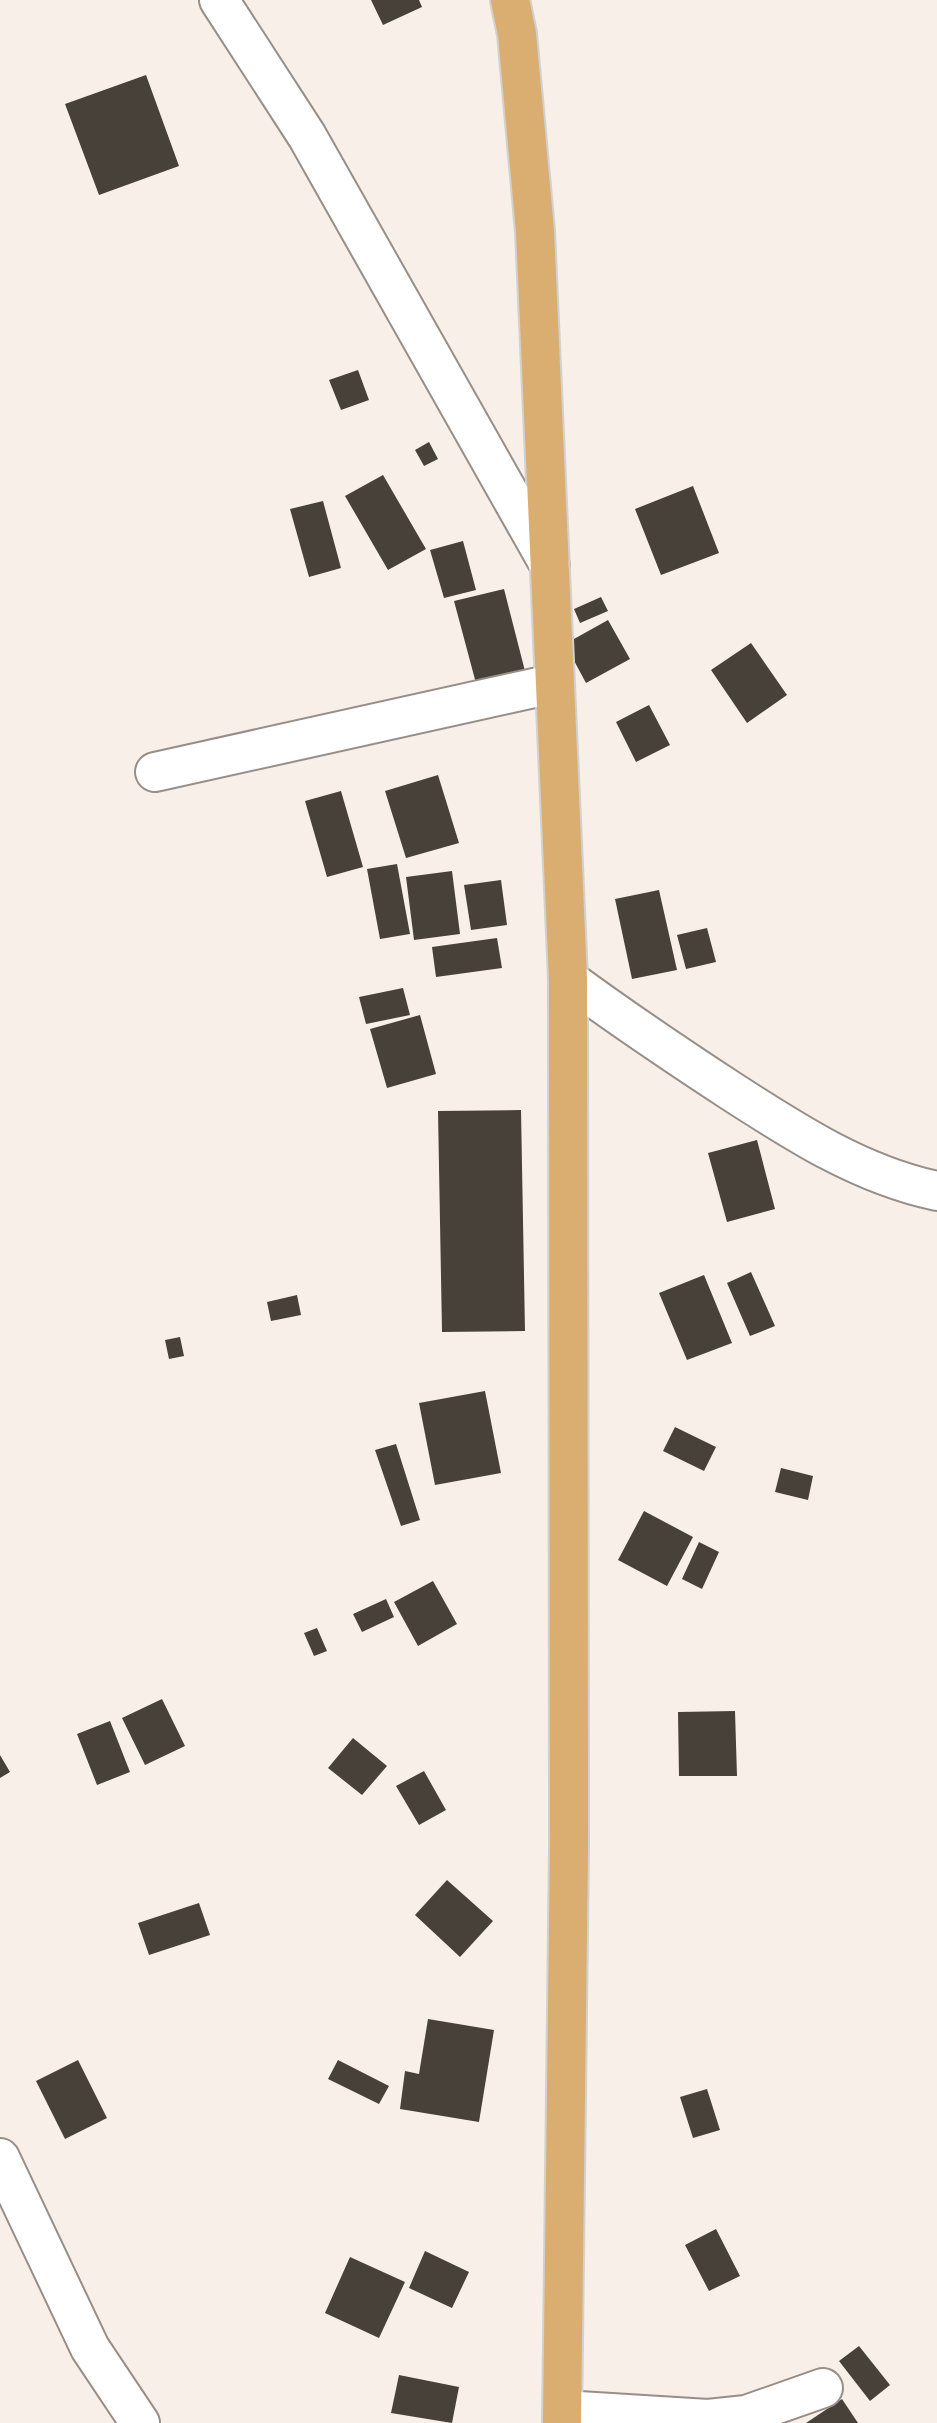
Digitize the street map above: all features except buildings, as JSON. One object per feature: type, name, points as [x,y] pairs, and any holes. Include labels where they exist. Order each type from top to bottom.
[{"type":"main road","points":[[510,0],[516,34],[535,231],[550,566],[552,684],[568,979],[569,1846],[562,2416]]},
{"type":"street","points":[[219,0],[307,136],[550,566]]},
{"type":"street","points":[[155,772],[552,684]]},
{"type":"street","points":[[568,979],[646,1036],[776,1120],[858,1166],[908,1185],[937,1191]]},
{"type":"street","points":[[0,2158],[90,2348],[140,2423]]},
{"type":"street","points":[[562,2416],[708,2419],[746,2415],[823,2388]]}]
